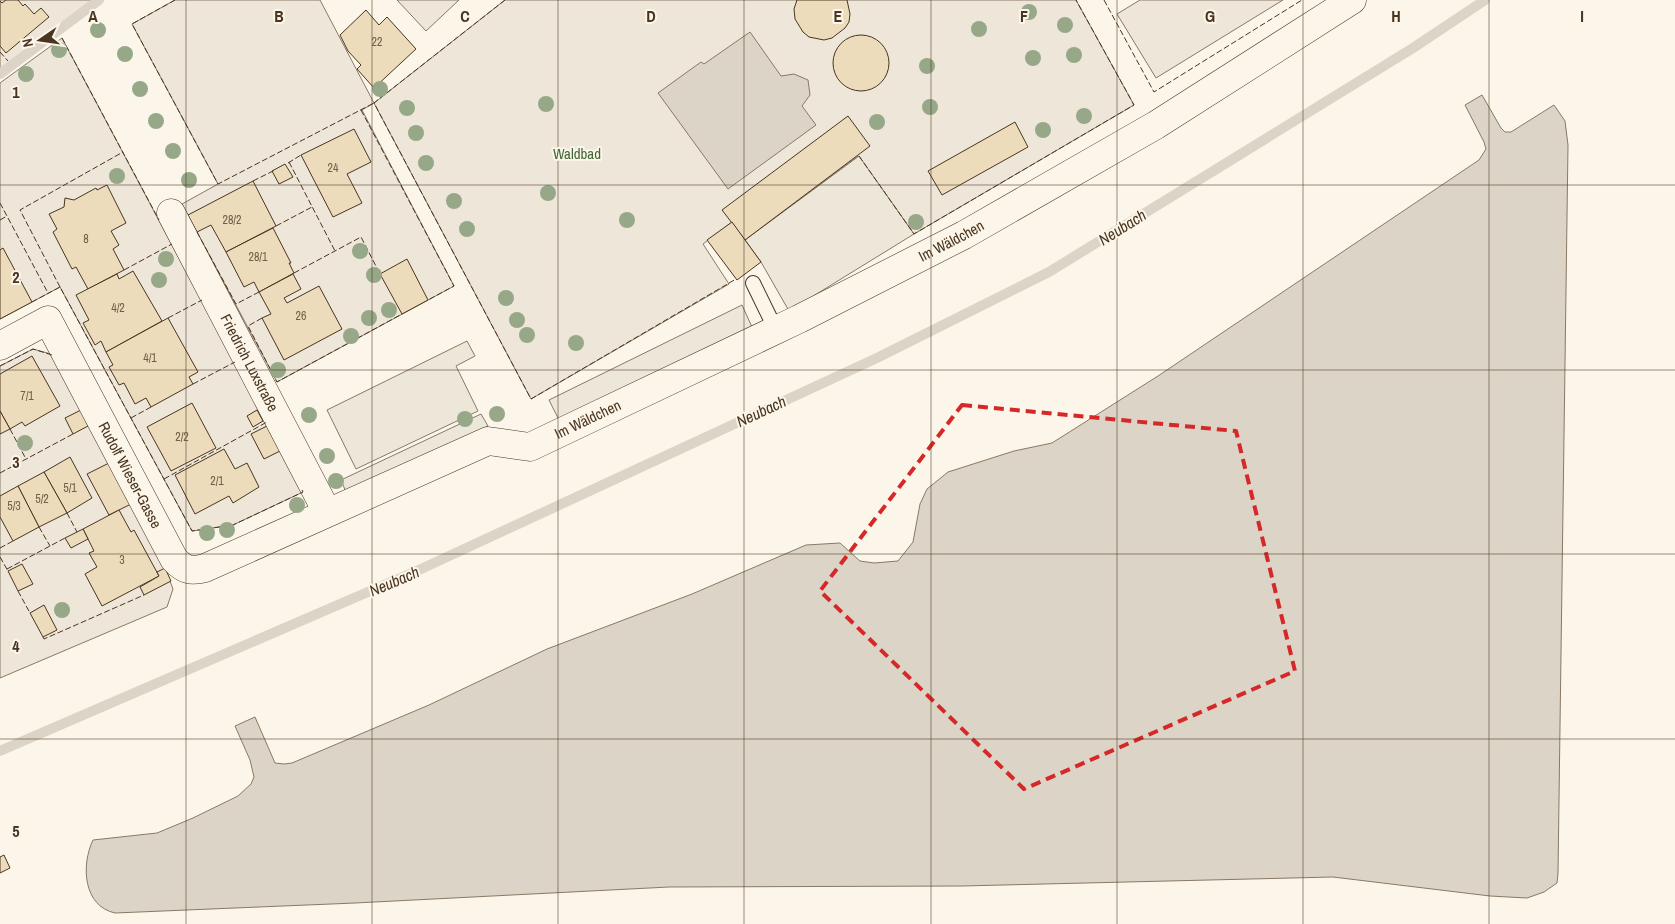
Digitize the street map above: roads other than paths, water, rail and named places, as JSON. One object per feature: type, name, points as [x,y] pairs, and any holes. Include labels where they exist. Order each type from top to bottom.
[{"type":"street","name":"Im Wäldchen","points":[[327,512],[488,441],[530,447],[776,330],[989,221],[1156,125],[1352,0]]},
{"type":"street","name":"Friedrich Luxstraße","points":[[171,213],[327,512]]},
{"type":"street","name":"Rudolf Wieser-Gasse","points":[[0,346],[48,320],[174,559],[182,568],[190,571],[205,568],[327,512]]},
{"type":"lane","points":[[753,283],[776,330]]},
{"type":"waterway","points":[[0,74],[99,0]]},
{"type":"waterway","name":"Neubach","points":[[0,751],[421,569],[879,357],[1049,272],[1413,48],[1485,0]]},
{"type":"park label","name":"Waldbad","points":[[577,154]]}]
